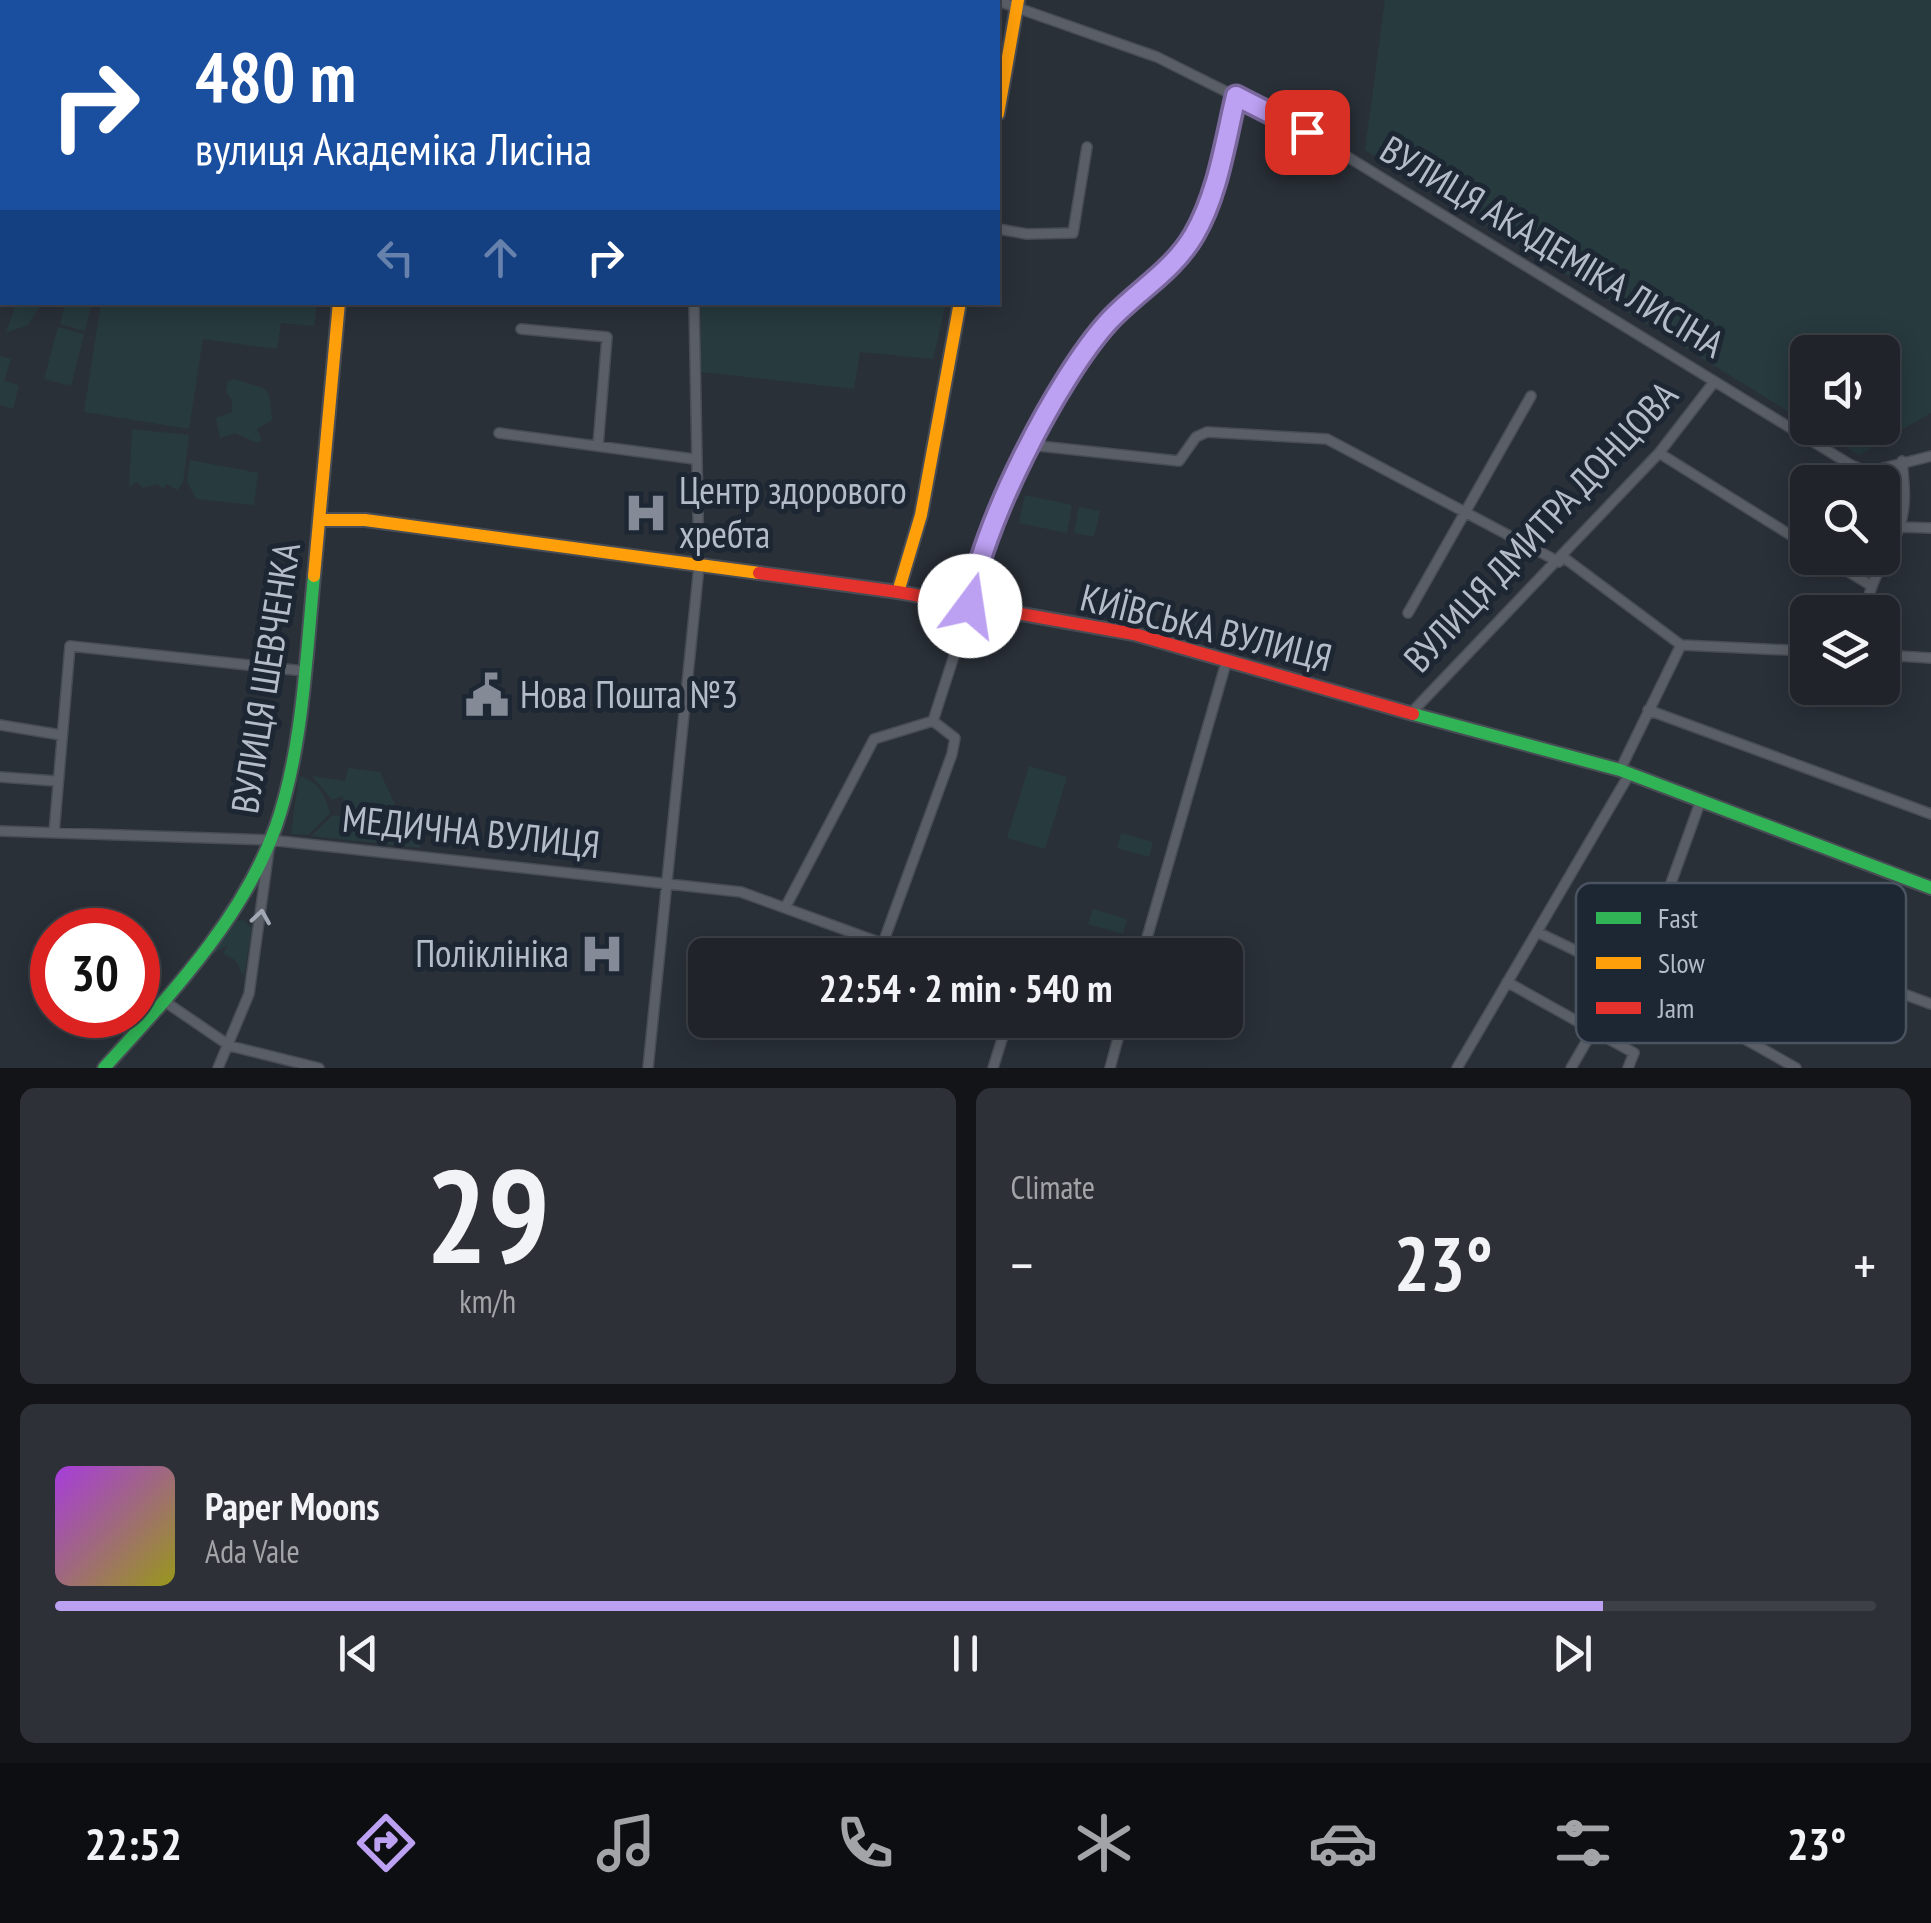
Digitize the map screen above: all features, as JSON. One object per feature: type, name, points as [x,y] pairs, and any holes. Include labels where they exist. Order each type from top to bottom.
[{"type":"main road","points":[[1000,102],[1017,4]]},
{"type":"main road","name":"ВУЛИЦЯ ШЕВЧЕНКА","points":[[104,1068],[164,1001],[234,910],[270,840],[293,746],[304,671],[339,305]]},
{"type":"main road","points":[[898,592],[921,515],[959,305]]},
{"type":"main road","name":"КИЇВСЬКА ВУЛИЦЯ","points":[[321,520],[364,520],[898,592],[1134,634],[1226,664],[1625,772],[1931,888]]},
{"type":"street","name":"ВУЛИЦЯ АКАДЕМІКА ЛИСІНА","points":[[1017,4],[1157,57],[1307,132],[1851,466],[1868,472],[1902,462]]},
{"type":"street","points":[[933,721],[970,606],[972,582],[1030,445],[1065,375],[1110,320],[1173,264],[1192,238],[1208,210],[1236,96]]},
{"type":"street","points":[[1000,228],[1027,234],[1074,233],[1087,147]]},
{"type":"street","points":[[648,1068],[698,566],[694,305]]},
{"type":"street","points":[[521,329],[606,337],[598,446]]},
{"type":"street","name":"ВУЛИЦЯ ДМИТРА ДОНЦОВА","points":[[1412,712],[1659,453],[1714,382]]},
{"type":"street","points":[[1408,613],[1532,396]]},
{"type":"street","points":[[1030,445],[1179,461],[1196,437],[1206,432],[1328,439],[1561,560],[1681,644],[1790,651]]},
{"type":"street","points":[[499,433],[694,459]]},
{"type":"street","points":[[1659,453],[1790,535]]},
{"type":"street","points":[[1931,456],[1902,462],[1905,500],[1900,526],[1931,528]]},
{"type":"street","points":[[1854,575],[1870,585]]},
{"type":"street","points":[[1869,595],[1875,575]]},
{"type":"street","points":[[1457,1068],[1625,772],[1648,710],[1681,644]]},
{"type":"street","points":[[54,833],[70,646],[304,671]]},
{"type":"street","points":[[1900,657],[1931,658]]},
{"type":"street","points":[[1147,938],[1226,664]]},
{"type":"street","points":[[1648,710],[1931,814]]},
{"type":"street","points":[[785,908],[874,740],[933,721]]},
{"type":"street","points":[[885,938],[952,754],[955,738],[933,721]]},
{"type":"street","points":[[0,725],[60,735]]},
{"type":"street","points":[[0,778],[56,781]]},
{"type":"street","points":[[1670,883],[1700,800]]},
{"type":"street","name":"МЕДИЧНА ВУЛИЦЯ","points":[[0,831],[270,840],[742,892],[869,938]]},
{"type":"street","points":[[218,1068],[249,994],[270,840]]},
{"type":"street","points":[[1537,932],[1576,951]]},
{"type":"street","points":[[1507,982],[1576,1023]]},
{"type":"street","points":[[1906,995],[1931,1004]]},
{"type":"street","points":[[164,1001],[230,1046],[319,1068]]},
{"type":"street","points":[[993,1068],[1002,1038]]},
{"type":"street","points":[[1110,1068],[1118,1038]]},
{"type":"street","points":[[1571,1068],[1586,1043]]},
{"type":"street","points":[[1614,1043],[1634,1053],[1628,1068]]},
{"type":"street","points":[[1751,1043],[1796,1068]]},
{"type":"green space","points":[[1385,0],[1931,0],[1931,413],[1900,431],[1900,335],[1790,335],[1790,412],[1365,150]]},
{"type":"green space","points":[[15,305],[41,305],[28,325],[6,333]]},
{"type":"green space","points":[[65,305],[91,305],[85,331],[60,324]]},
{"type":"green space","points":[[101,305],[317,305],[314,326],[281,323],[277,349],[203,339],[189,429],[84,412]]},
{"type":"green space","points":[[701,305],[946,305],[933,359],[860,352],[854,389],[701,372]]},
{"type":"green space","points":[[58,327],[84,334],[71,386],[44,379]]},
{"type":"green space","points":[[0,356],[11,359],[4,381],[19,385],[13,409],[0,405]]},
{"type":"green space","points":[[235,379],[268,393],[272,420],[257,429],[262,440],[257,443],[235,433],[220,438],[216,418],[232,412],[232,400],[226,392],[228,381]]},
{"type":"green space","points":[[132,429],[189,435],[183,483],[177,490],[167,484],[163,489],[158,484],[143,488],[137,482],[129,487]]},
{"type":"green space","points":[[1842,445],[1876,445],[1859,455]]},
{"type":"green space","points":[[190,460],[258,473],[254,505],[196,499],[187,481]]},
{"type":"green space","points":[[1025,495],[1072,505],[1067,533],[1019,523]]},
{"type":"green space","points":[[1079,507],[1100,511],[1094,537],[1074,533]]},
{"type":"green space","points":[[1029,766],[1067,777],[1045,849],[1007,838]]},
{"type":"green space","points":[[348,768],[380,772],[407,831],[422,826],[420,848],[311,836],[333,815],[342,816],[348,810],[342,796],[332,800],[312,776],[345,781]]},
{"type":"green space","points":[[299,776],[320,790],[330,813],[308,835],[291,834]]},
{"type":"green space","points":[[1121,833],[1153,842],[1149,857],[1117,848]]},
{"type":"green space","points":[[1093,909],[1127,919],[1123,934],[1088,924]]},
{"type":"green space","points":[[243,920],[252,928],[244,976],[235,960],[223,954],[228,945],[211,955],[234,921]]},
{"type":"traffic: fast","points":[[104,1068],[202,955],[262,860],[276,826],[292,765],[314,576]]},
{"type":"traffic: fast","points":[[1413,714],[1620,770],[1931,888]]},
{"type":"traffic: slow","points":[[1000,103],[1018,0]]},
{"type":"traffic: slow","points":[[314,576],[339,305]]},
{"type":"traffic: slow","points":[[898,592],[921,515],[959,305]]},
{"type":"traffic: slow","points":[[321,520],[365,520],[759,573]]},
{"type":"traffic: jam","points":[[759,573],[898,592],[1134,634],[1413,714]]},
{"type":"place","name":"Центр здорового хребта","points":[[646,513]]},
{"type":"place","name":"Нова Пошта №3","points":[[487,695]]},
{"type":"place","name":"Поліклініка","points":[[602,954]]},
{"type":"route","points":[[970,606],[972,582],[1030,445],[1065,375],[1110,320],[1173,264],[1208,210],[1236,96],[1307,132]]}]
